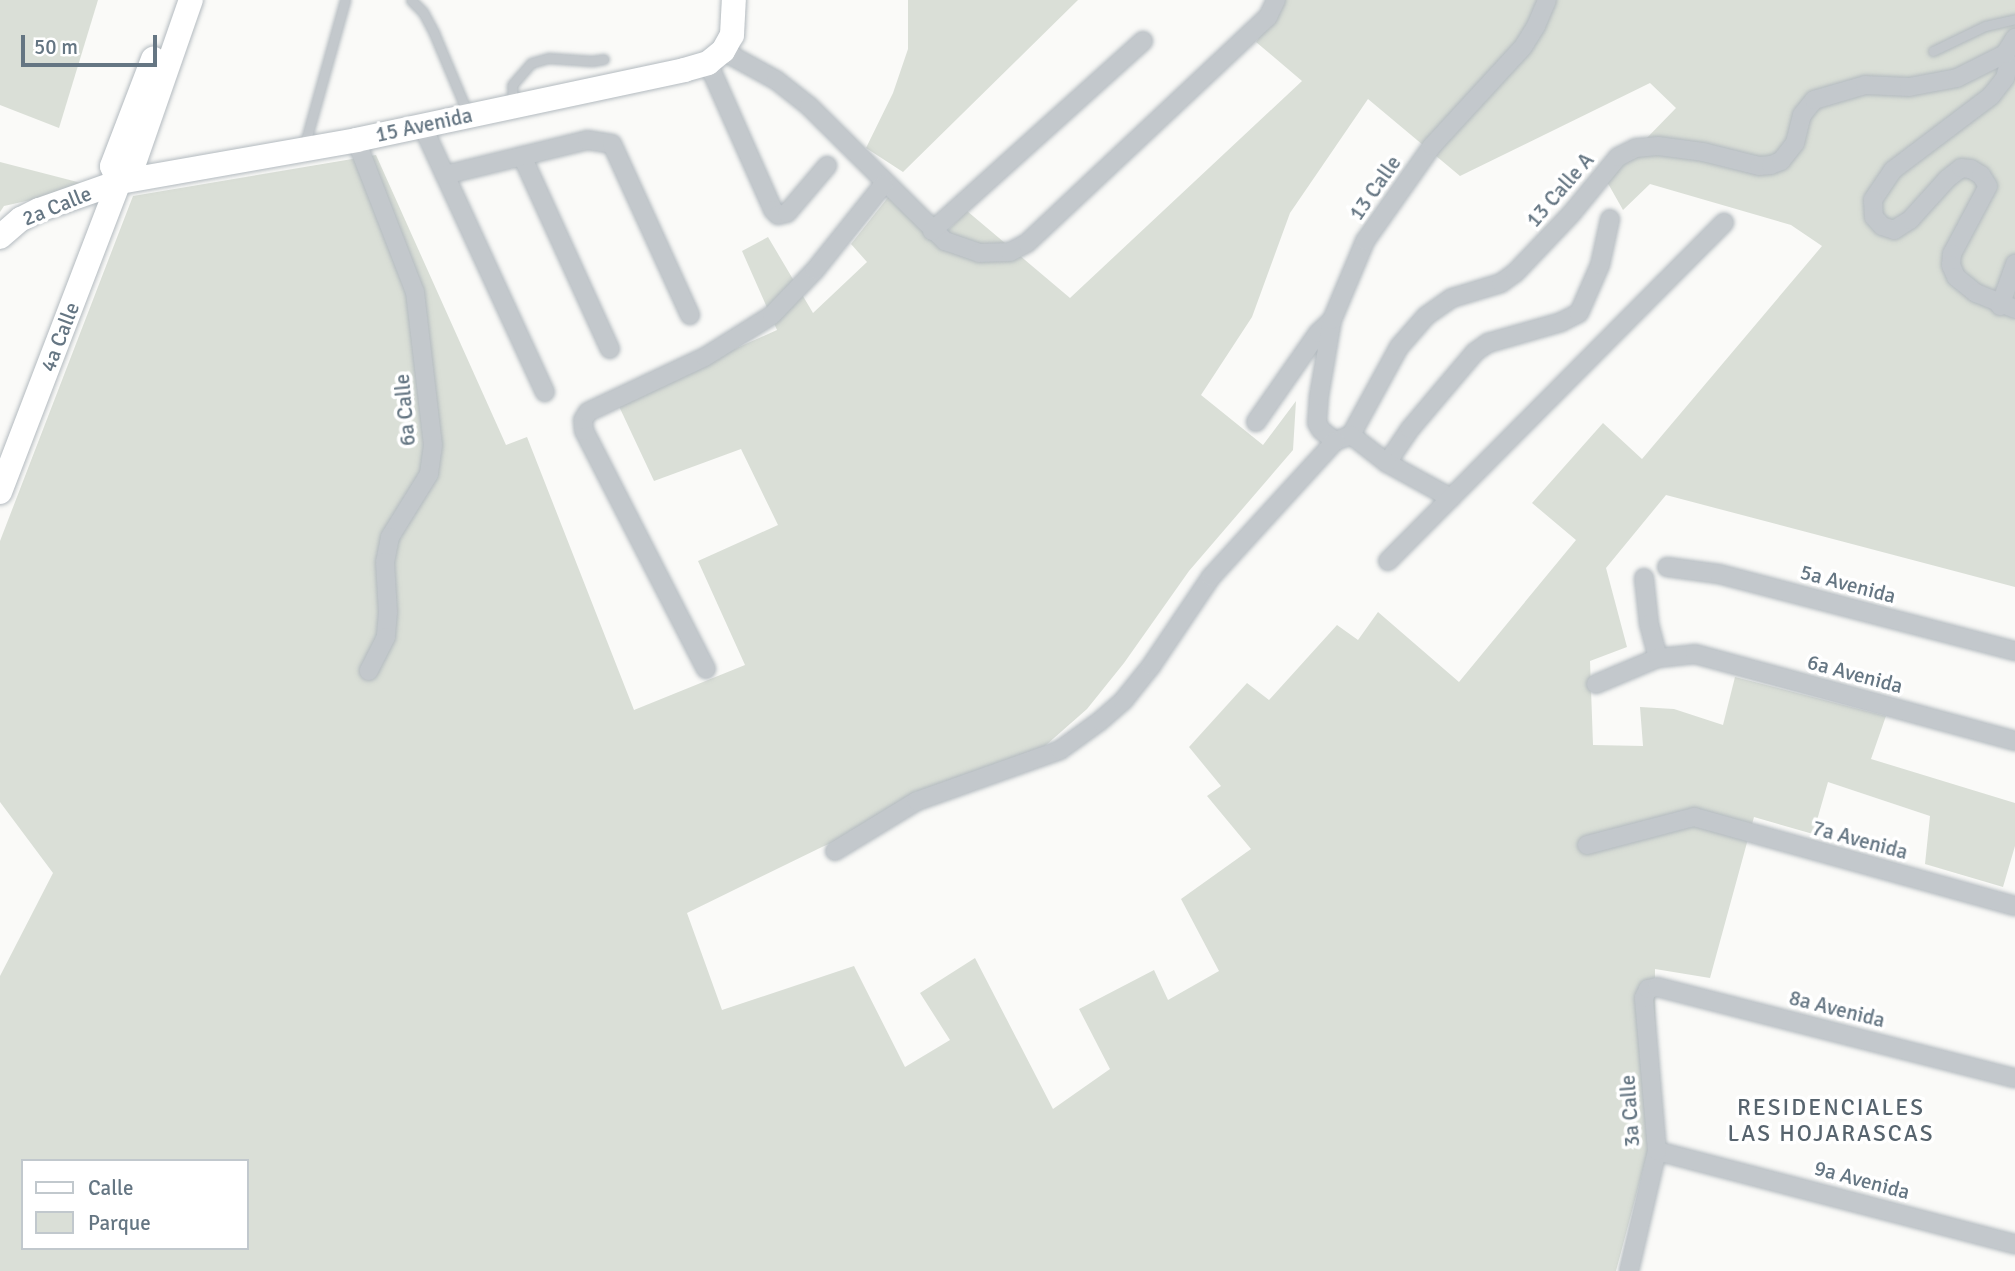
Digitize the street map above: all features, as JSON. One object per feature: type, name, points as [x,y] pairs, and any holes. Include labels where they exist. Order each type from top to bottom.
[{"type":"street","points":[[176,0],[112,166],[119,182],[132,169],[191,0]]},
{"type":"street","points":[[716,57],[732,35],[734,0]]},
{"type":"street","points":[[716,57],[776,80],[809,106],[884,184],[945,241],[979,253],[1010,252],[1027,243],[1268,17],[1276,0]]},
{"type":"street","name":"13 Calle","points":[[1338,437],[1318,423],[1332,320],[1365,241],[1432,146],[1522,47],[1536,26],[1547,0]]},
{"type":"street","points":[[2015,37],[2005,54],[2008,67],[2005,78],[1992,96],[1894,170],[1873,200],[1874,217],[1882,226],[1894,230],[1910,220],[1947,179],[1961,169],[1971,169],[1981,176],[1988,186],[1952,254],[1951,265],[1956,277],[2008,307],[2015,264]]},
{"type":"street","points":[[932,231],[1143,41]]},
{"type":"street","name":"13 Calle A","points":[[1338,437],[1399,346],[1426,316],[1452,298],[1501,283],[1516,273],[1571,214],[1618,157],[1636,148],[1658,146],[1703,152],[1759,166],[1771,165],[1782,161],[1795,142],[1802,116],[1815,100],[1865,85],[1909,87],[1957,78],[2005,54]]},
{"type":"street","points":[[716,57],[773,211],[778,215],[787,212],[827,166]]},
{"type":"street","name":"15 Avenida","points":[[119,182],[356,139],[684,71],[716,57]]},
{"type":"street","points":[[422,125],[545,392]]},
{"type":"street","name":"6a Calle","points":[[356,139],[415,292],[433,445],[429,474],[390,537],[385,562],[388,612],[386,637],[369,671]]},
{"type":"street","points":[[445,175],[587,140],[612,144],[690,315]]},
{"type":"street","points":[[522,156],[610,349]]},
{"type":"street","name":"2a Calle","points":[[0,237],[21,219],[39,210],[119,182]]},
{"type":"street","name":"4a Calle","points":[[0,492],[119,182]]},
{"type":"street","points":[[706,669],[584,430],[583,420],[588,412],[705,357],[772,315],[815,271],[884,184]]},
{"type":"street","points":[[1387,463],[1410,429],[1475,352],[1488,343],[1561,322],[1579,313],[1600,265],[1610,219]]},
{"type":"street","points":[[1388,561],[1724,223]]},
{"type":"street","points":[[1256,422],[1318,333],[1332,320]]},
{"type":"street","points":[[835,851],[917,801],[1060,750],[1100,721],[1123,701],[1152,666],[1211,577],[1338,437],[1451,498]]},
{"type":"street","name":"5a Avenida","points":[[1667,567],[1706,571],[2015,652]]},
{"type":"street","points":[[1596,684],[1658,658],[1649,624],[1644,578]]},
{"type":"street","name":"6a Avenida","points":[[1658,658],[1683,653],[1695,654],[2015,741]]},
{"type":"street","name":"7a Avenida","points":[[1587,845],[1694,817],[2015,905]]},
{"type":"street","name":"8a Avenida","points":[[1648,989],[1657,988],[2015,1078]]},
{"type":"street","name":"3a Calle","points":[[1629,1271],[1657,1151],[1644,999],[1648,989]]},
{"type":"street","name":"9a Avenida","points":[[1657,1151],[2015,1244]]},
{"type":"lane","points":[[304,148],[345,0]]},
{"type":"lane","points":[[411,0],[423,12],[434,33],[469,116]]},
{"type":"lane","points":[[1933,51],[1984,26],[2015,19]]},
{"type":"lane","points":[[513,106],[512,85],[531,64],[549,58],[592,61],[604,58]]},
{"type":"green space","points":[[0,0],[98,0],[59,128],[0,105]]},
{"type":"green space","points":[[908,0],[1078,0],[903,172],[866,148],[893,93],[908,49]]},
{"type":"green space","points":[[1284,0],[2015,0],[2015,587],[1666,495],[1606,568],[1627,647],[1590,661],[1593,745],[1643,746],[1640,707],[1674,709],[1723,725],[1735,677],[1886,716],[1871,759],[2015,803],[2015,846],[2003,887],[1925,864],[1930,816],[1828,782],[1813,834],[1754,817],[1710,978],[1655,969],[1656,1121],[1616,1271],[0,1271],[0,976],[53,873],[0,802],[0,541],[133,196],[376,155],[506,445],[527,437],[634,710],[745,665],[698,561],[778,525],[741,449],[654,481],[617,402],[777,330],[742,251],[768,237],[813,313],[867,262],[851,244],[889,196],[937,241],[967,211],[1070,298],[1302,81],[1256,42]],"holes":[[[1650,83],[1676,108],[1606,180],[1623,210],[1650,184],[1791,225],[1822,246],[1642,459],[1603,423],[1532,503],[1576,540],[1459,682],[1378,612],[1358,640],[1337,625],[1269,700],[1247,683],[1189,747],[1221,786],[1207,796],[1251,849],[1181,899],[1219,971],[1168,1000],[1154,970],[1079,1009],[1110,1069],[1053,1109],[975,958],[920,993],[950,1040],[905,1067],[854,966],[722,1010],[687,913],[822,847],[1037,753],[1087,709],[1124,663],[1189,571],[1293,450],[1296,401],[1263,445],[1201,395],[1252,317],[1290,213],[1368,99],[1460,176]]]},
{"type":"green space","points":[[0,162],[93,186],[4,206],[0,212]]},
{"type":"district","name":"RESIDENCIALES LAS HOJARASCAS","points":[[1831,1121]]}]
